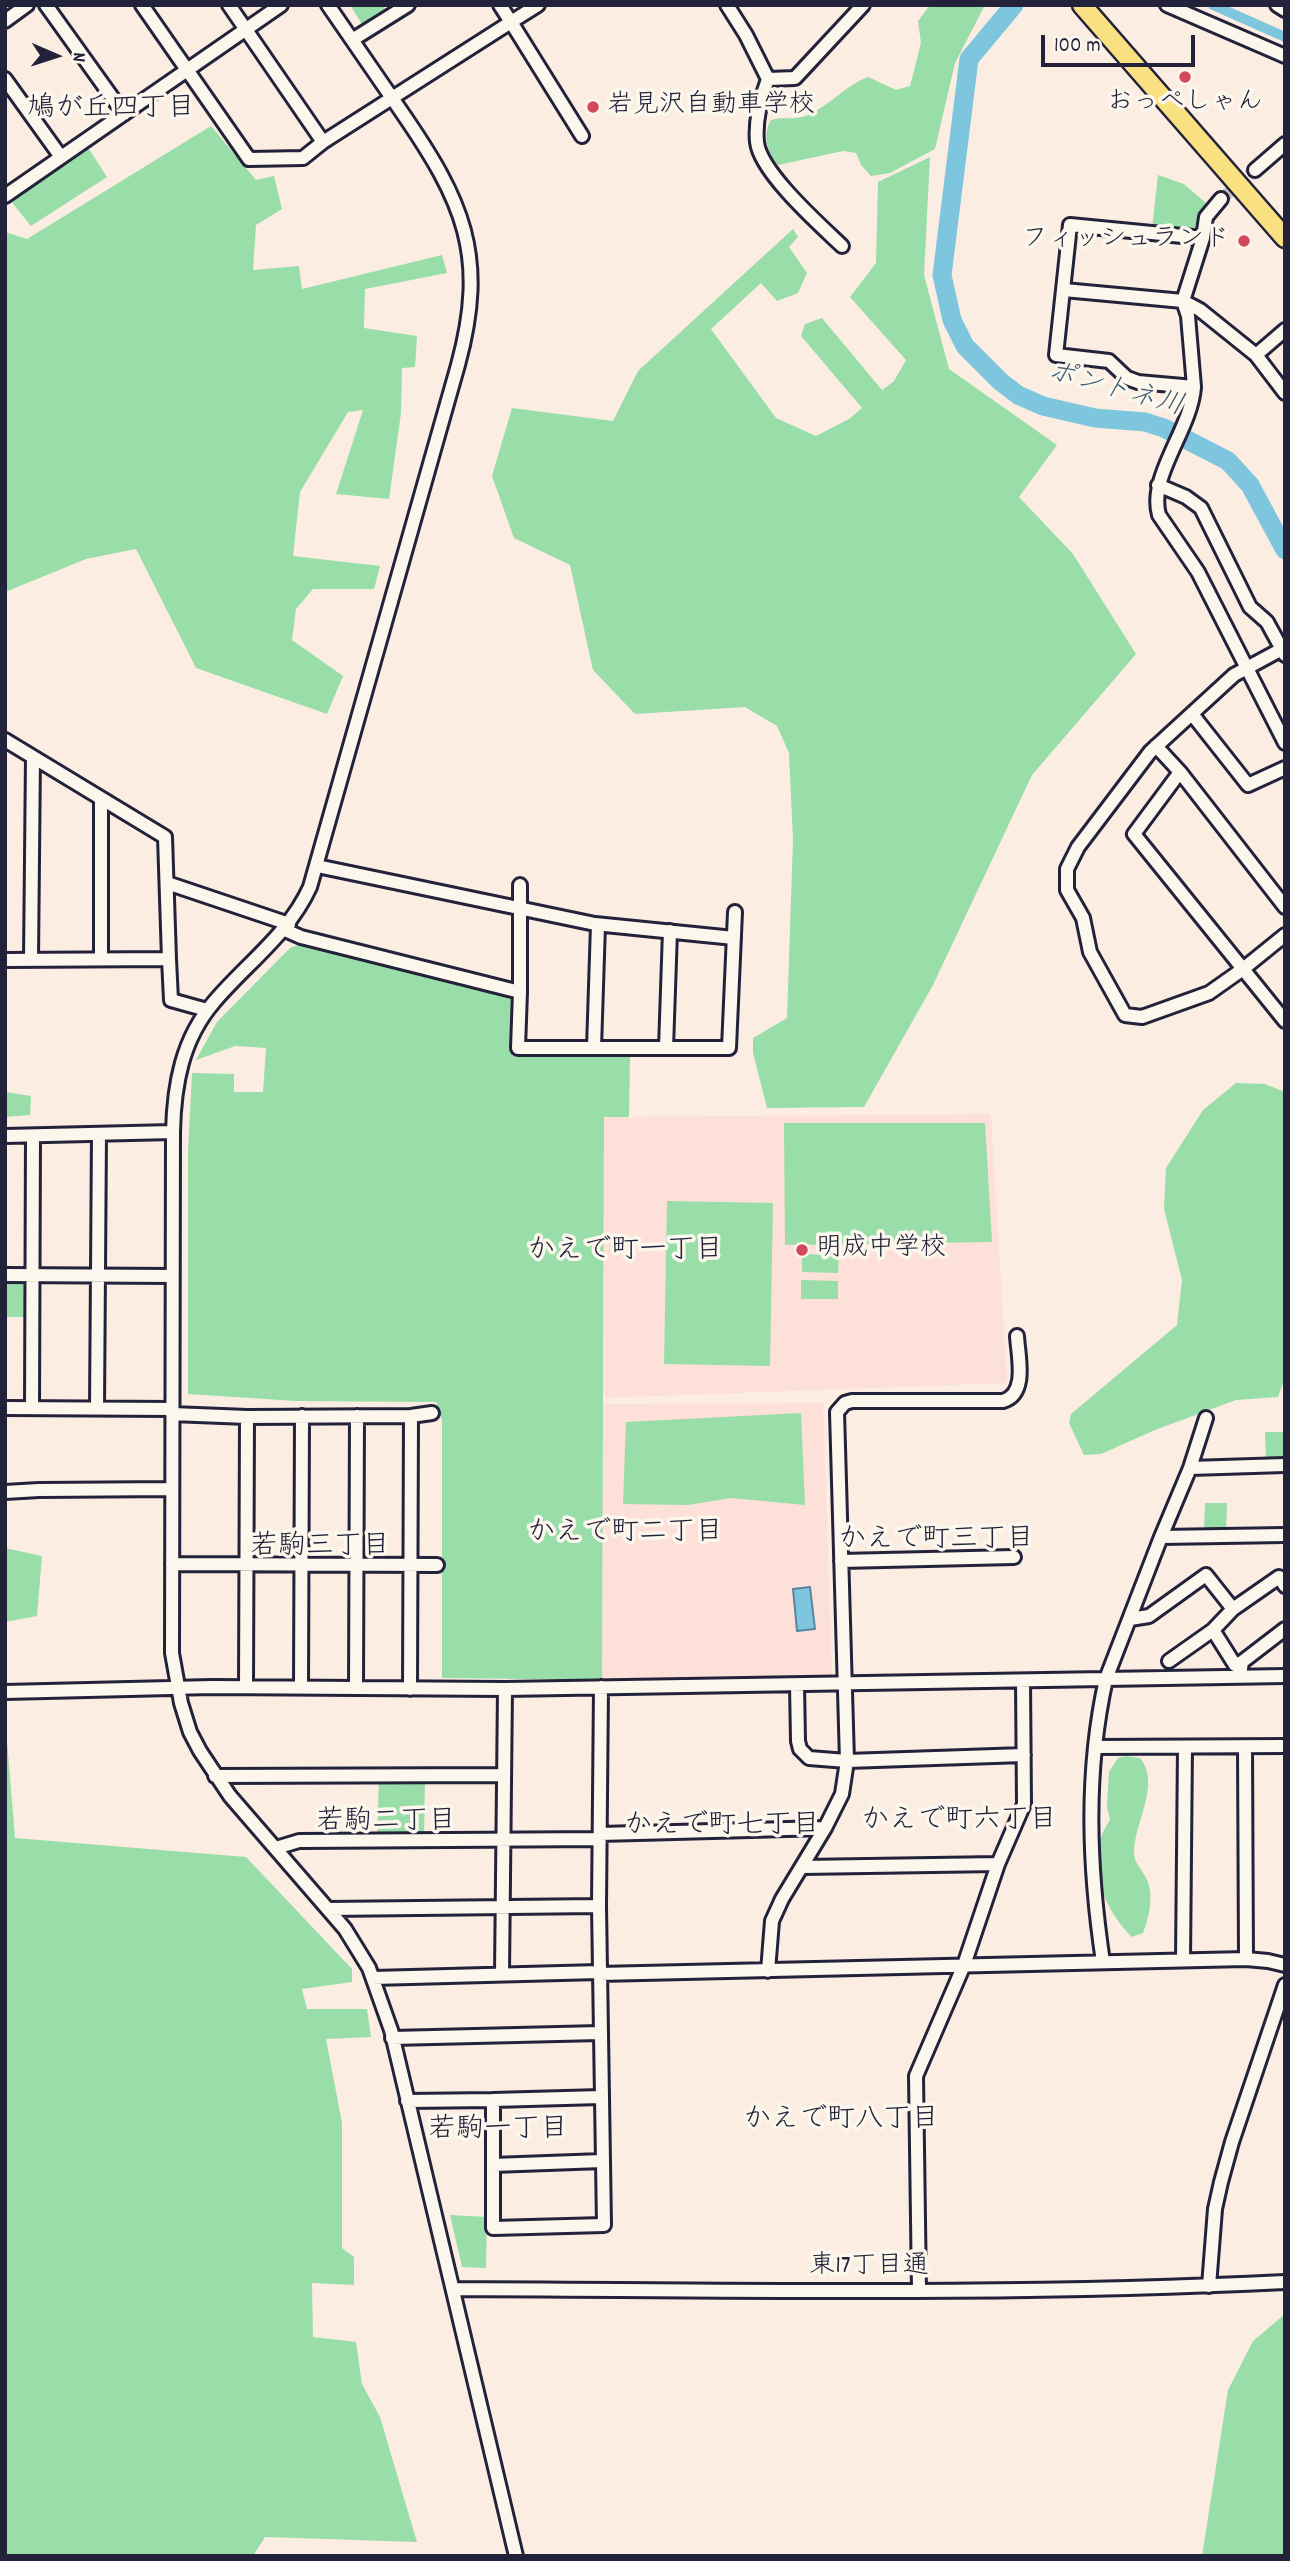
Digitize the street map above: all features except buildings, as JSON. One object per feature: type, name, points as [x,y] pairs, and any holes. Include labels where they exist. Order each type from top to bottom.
[{"type":"highway","points":[[1084,6],[1285,238]]},
{"type":"street","points":[[5,20],[27,5]]},
{"type":"street","points":[[47,5],[124,114]]},
{"type":"street","points":[[142,5],[248,159],[303,158],[391,97],[538,5]]},
{"type":"street","points":[[229,5],[323,142]]},
{"type":"street","points":[[5,196],[281,5]]},
{"type":"street","points":[[328,5],[436,162],[460,215],[470,267],[470,311],[458,365],[317,866],[302,903],[287,927],[207,1010],[187,1047],[175,1089],[172,1654],[177,1688],[190,1732],[215,1776],[328,1909],[358,1949],[373,1978],[392,2038],[516,2556]]},
{"type":"street","points":[[352,40],[408,5]]},
{"type":"street","points":[[500,5],[582,136]]},
{"type":"street","points":[[727,5],[746,34],[768,79],[758,119],[757,143],[760,153],[796,202],[842,246]]},
{"type":"street","points":[[768,79],[795,78],[863,5]]},
{"type":"street","points":[[1167,5],[1285,57]]},
{"type":"street","points":[[1277,5],[1285,10]]},
{"type":"street","points":[[5,79],[61,157]]},
{"type":"street","points":[[1255,170],[1285,144]]},
{"type":"street","points":[[1221,199],[1206,216],[1203,238],[1183,301],[1188,316],[1193,403],[1158,485],[1157,506],[1159,515],[1198,572],[1285,743]]},
{"type":"street","points":[[1194,387],[1138,382],[1127,378],[1109,362],[1056,355],[1070,225],[1203,238]]},
{"type":"street","points":[[1064,290],[1183,301],[1200,310],[1256,355],[1285,393]]},
{"type":"street","points":[[1256,355],[1285,330]]},
{"type":"street","points":[[1158,485],[1186,497],[1201,508],[1250,607],[1267,622],[1283,652],[1246,667],[1156,746],[1078,847],[1066,869],[1067,890],[1083,918],[1090,952],[1125,1015],[1132,1017],[1142,1017],[1209,993],[1243,970],[1285,935]]},
{"type":"street","points":[[1192,713],[1248,785],[1285,768]]},
{"type":"street","points":[[5,740],[165,837],[171,1000],[207,1010]]},
{"type":"street","points":[[1156,746],[1180,772],[1285,907]]},
{"type":"street","points":[[32,959],[33,757]]},
{"type":"street","points":[[1180,772],[1134,834],[1285,1021]]},
{"type":"street","points":[[101,798],[101,959]]},
{"type":"street","points":[[317,866],[598,925],[734,938]]},
{"type":"street","points":[[167,883],[287,927],[301,937],[520,992]]},
{"type":"street","points":[[520,886],[518,1048],[729,1048],[735,912]]},
{"type":"street","points":[[594,1048],[598,925]]},
{"type":"street","points":[[666,1048],[670,932]]},
{"type":"street","points":[[5,960],[169,958]]},
{"type":"street","points":[[5,1136],[173,1132]]},
{"type":"street","points":[[97,1408],[99,1134]]},
{"type":"street","points":[[32,1408],[33,1136]]},
{"type":"street","points":[[5,1275],[172,1276]]},
{"type":"street","points":[[768,1970],[772,1922],[782,1899],[825,1828],[842,1794],[847,1761],[837,1426],[840,1407],[852,1401],[1011,1399],[1017,1393],[1019,1381],[1017,1336]]},
{"type":"street","points":[[5,1408],[97,1408],[247,1417],[411,1416],[432,1413]]},
{"type":"street","points":[[301,1687],[302,1416]]},
{"type":"street","points":[[356,1688],[357,1416]]},
{"type":"street","points":[[410,1689],[411,1416]]},
{"type":"street","points":[[246,1686],[247,1417]]},
{"type":"street","points":[[1103,1962],[1090,1848],[1101,1701],[1106,1679],[1190,1468],[1206,1418]]},
{"type":"street","points":[[1190,1468],[1285,1465]]},
{"type":"street","points":[[5,1492],[172,1489]]},
{"type":"street","points":[[1161,1538],[1285,1535]]},
{"type":"street","points":[[841,1561],[1014,1557]]},
{"type":"street","points":[[172,1564],[437,1565]]},
{"type":"street","points":[[1130,1619],[1149,1616],[1206,1575],[1233,1609]]},
{"type":"street","points":[[1169,1661],[1213,1630],[1233,1609],[1279,1577],[1285,1586]]},
{"type":"street","points":[[1213,1630],[1235,1665],[1285,1629]]},
{"type":"street","points":[[1240,1677],[1242,1662]]},
{"type":"street","points":[[5,1692],[246,1686],[505,1689],[1285,1676]]},
{"type":"street","points":[[919,2291],[916,2076],[964,1965],[998,1864],[1024,1804],[1023,1681]]},
{"type":"street","points":[[797,1685],[798,1741],[800,1749],[809,1758],[847,1761],[1024,1755]]},
{"type":"street","points":[[493,2101],[494,2228],[604,2225],[599,1973],[601,1687]]},
{"type":"street","points":[[502,1973],[505,1689]]},
{"type":"street","points":[[1097,1747],[1285,1746]]},
{"type":"street","points":[[1183,1960],[1185,1747]]},
{"type":"street","points":[[1245,1747],[1246,1959]]},
{"type":"street","points":[[215,1776],[503,1775]]},
{"type":"street","points":[[276,1849],[299,1841],[502,1840],[825,1828]]},
{"type":"street","points":[[802,1867],[998,1864]]},
{"type":"street","points":[[328,1909],[599,1906]]},
{"type":"street","points":[[373,1978],[502,1973],[1246,1959],[1262,1959],[1285,1965]]},
{"type":"street","points":[[1209,2286],[1214,2209],[1232,2142],[1285,1985]]},
{"type":"street","points":[[392,2038],[600,2033]]},
{"type":"street","points":[[407,2101],[601,2097]]},
{"type":"street","points":[[493,2165],[602,2161]]},
{"type":"street","name":"東17丁目通","points":[[453,2289],[919,2291],[1209,2286],[1285,2282]]},
{"type":"shaded area","name":"明成中学校","points":[[991,1114],[1007,1383],[604,1398],[604,1117]]},
{"type":"shaded area","points":[[823,1403],[832,1677],[602,1680],[603,1404]]},
{"type":"green space","points":[[350,5],[383,5],[386,11],[363,26]]},
{"type":"green space","points":[[930,5],[985,5],[955,63],[935,149],[890,173],[871,176],[861,165],[856,153],[843,151],[778,165],[767,143],[771,120],[808,115],[868,77],[896,90],[910,86],[921,43],[918,21]]},
{"type":"green space","points":[[211,126],[256,180],[274,176],[282,209],[256,225],[253,270],[299,266],[302,289],[442,255],[447,273],[365,289],[364,328],[417,336],[415,367],[402,368],[401,413],[389,499],[336,494],[363,410],[348,412],[300,492],[293,556],[380,566],[374,589],[313,589],[296,609],[292,640],[343,676],[327,714],[196,668],[136,549],[86,559],[5,592],[5,232],[27,239]]},
{"type":"green space","points":[[87,146],[107,177],[31,226],[10,200]]},
{"type":"green space","points":[[930,157],[924,275],[949,369],[1057,445],[1019,497],[1073,554],[1136,654],[1032,775],[933,985],[864,1107],[767,1108],[753,1053],[753,1038],[787,1018],[793,840],[789,753],[777,726],[745,707],[635,714],[593,670],[570,565],[514,538],[492,476],[512,408],[613,421],[638,371],[793,229],[798,237],[789,247],[807,273],[798,293],[777,301],[761,283],[711,329],[776,418],[816,436],[849,419],[862,408],[801,336],[805,324],[822,318],[882,390],[894,381],[906,360],[850,297],[876,263],[878,182]]},
{"type":"green space","points":[[1158,175],[1184,184],[1207,204],[1202,215],[1200,234],[1152,229]]},
{"type":"green space","points":[[301,944],[449,983],[513,996],[512,1056],[630,1057],[629,1117],[604,1117],[602,1680],[442,1678],[442,1420],[436,1402],[296,1401],[188,1394],[188,1152],[192,1073],[234,1074],[234,1092],[263,1092],[266,1048],[235,1046],[196,1060],[217,1022],[290,948]]},
{"type":"green space","points":[[1236,1083],[1265,1084],[1285,1092],[1285,1377],[1278,1397],[1236,1400],[1155,1430],[1101,1454],[1084,1455],[1069,1423],[1071,1414],[1177,1325],[1182,1280],[1164,1209],[1166,1168],[1203,1110]]},
{"type":"green space","points":[[5,1092],[31,1096],[30,1115],[5,1117]]},
{"type":"green space","points":[[784,1123],[985,1123],[992,1242],[785,1245]]},
{"type":"green space","points":[[667,1201],[773,1203],[770,1366],[664,1364]]},
{"type":"green space","points":[[802,1254],[839,1255],[838,1273],[802,1272]]},
{"type":"green space","points":[[801,1280],[838,1281],[838,1299],[801,1299]]},
{"type":"green space","points":[[5,1281],[24,1281],[27,1285],[26,1317],[5,1317]]},
{"type":"green space","points":[[801,1413],[805,1505],[731,1498],[688,1505],[623,1504],[626,1422]]},
{"type":"green space","points":[[1265,1432],[1285,1432],[1285,1459],[1266,1460]]},
{"type":"green space","points":[[1205,1503],[1227,1503],[1226,1532],[1204,1531]]},
{"type":"green space","points":[[5,1548],[42,1556],[37,1616],[5,1622]]},
{"type":"green space","points":[[5,1716],[15,1838],[246,1857],[352,1969],[352,1982],[302,1989],[307,2009],[367,2009],[371,2037],[326,2039],[342,2123],[342,2248],[354,2257],[354,2285],[312,2283],[313,2337],[356,2342],[362,2384],[380,2417],[417,2542],[265,2537],[253,2556],[5,2556]]},
{"type":"green space","points":[[1118,1758],[1140,1758],[1148,1779],[1148,1791],[1134,1851],[1135,1859],[1149,1886],[1150,1907],[1143,1933],[1132,1937],[1121,1925],[1105,1897],[1097,1866],[1102,1835],[1110,1820],[1107,1807],[1109,1772]]},
{"type":"green space","points":[[425,1777],[424,1839],[377,1839],[379,1778]]},
{"type":"green space","points":[[450,2215],[487,2217],[486,2268],[462,2267]]},
{"type":"green space","points":[[1285,2314],[1285,2556],[1202,2556],[1228,2390],[1253,2341]]},
{"type":"water","points":[[810,1587],[815,1629],[797,1631],[793,1589]]},
{"type":"waterway","name":"ポントネ川","points":[[1014,5],[969,59],[942,275],[952,320],[965,346],[1018,395],[1043,406],[1095,418],[1145,422],[1164,428],[1228,461],[1250,485],[1285,550]]},
{"type":"waterway","points":[[1213,5],[1285,37]]},
{"type":"tunnel","points":[[1221,199],[1255,170]]},
{"type":"place","name":"おっぺしゃん","points":[[1185,77]]},
{"type":"place","name":"岩見沢自動車学校","points":[[593,107]]},
{"type":"place","name":"フィッシュランド","points":[[1244,241]]},
{"type":"place","name":"明成中学校","points":[[802,1250]]},
{"type":"district","name":"鳩が丘四丁目","points":[[111,111]]},
{"type":"district","name":"かえで町一丁目","points":[[625,1253]]},
{"type":"district","name":"かえで町二丁目","points":[[625,1535]]},
{"type":"district","name":"かえで町三丁目","points":[[936,1542]]},
{"type":"district","name":"若駒三丁目","points":[[320,1549]]},
{"type":"district","name":"かえで町六丁目","points":[[959,1823]]},
{"type":"district","name":"若駒二丁目","points":[[386,1824]]},
{"type":"district","name":"かえで町七丁目","points":[[722,1828]]},
{"type":"district","name":"かえで町八丁目","points":[[841,2122]]},
{"type":"district","name":"若駒一丁目","points":[[498,2132]]}]
